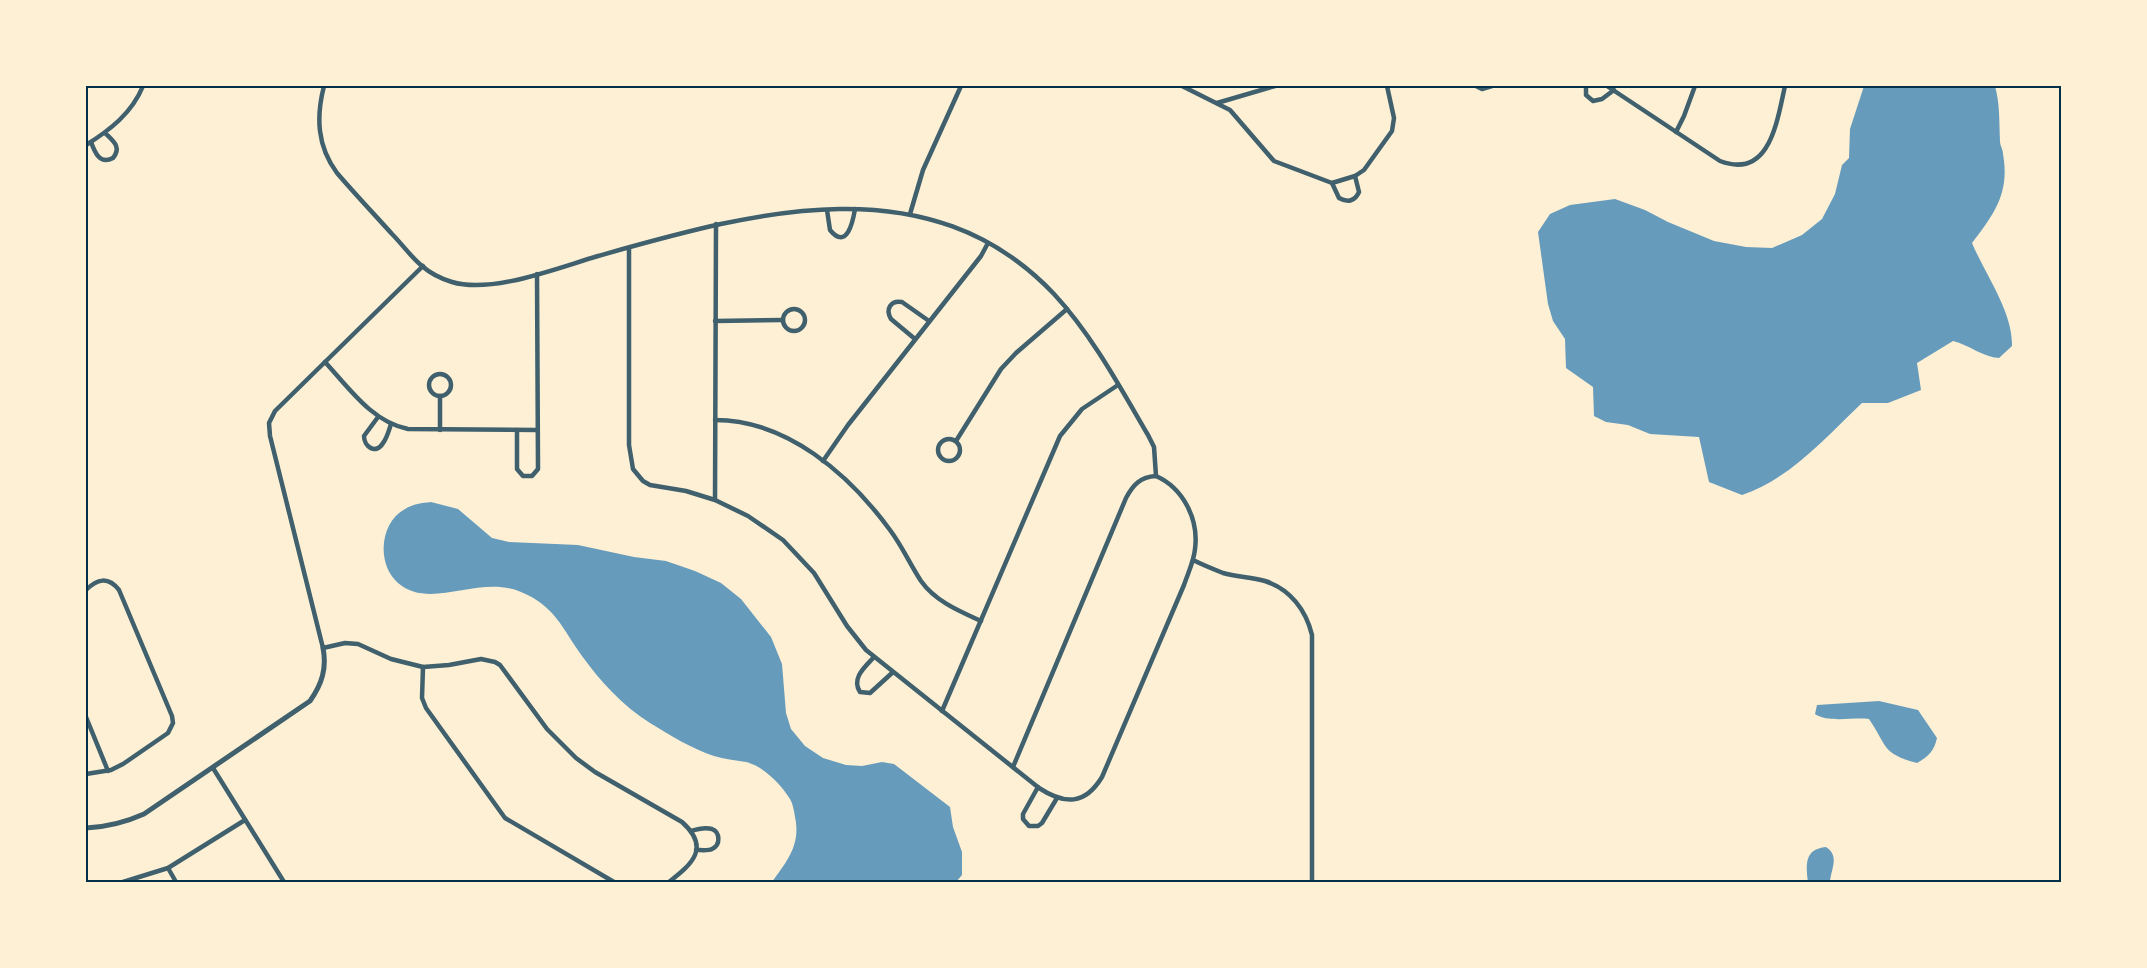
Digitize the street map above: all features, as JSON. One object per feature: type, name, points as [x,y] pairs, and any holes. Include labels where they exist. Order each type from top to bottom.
[{"type":"street","points":[[105,132],[117,145],[118,150],[109,160],[100,158],[88,144],[122,118],[140,94],[143,86]]},
{"type":"street","points":[[324,86],[319,107],[319,131],[329,162],[351,190],[423,267],[451,281],[467,285],[500,283],[537,274],[716,224],[827,210],[855,209],[910,214],[945,224],[988,243],[1039,280],[1067,309],[1085,333],[1154,447],[1156,476]]},
{"type":"street","points":[[910,214],[923,170],[961,86]]},
{"type":"street","points":[[1182,86],[1230,110],[1274,161],[1332,183],[1355,176],[1364,170],[1386,141],[1394,125],[1387,86]]},
{"type":"street","points":[[1217,103],[1275,86]]},
{"type":"street","points":[[1476,86],[1482,89],[1492,86]]},
{"type":"street","points":[[1586,86],[1586,95],[1593,100],[1602,99],[1614,90]]},
{"type":"street","points":[[1607,86],[1720,161],[1731,165],[1753,162],[1762,154],[1778,118],[1785,86]]},
{"type":"street","points":[[1676,132],[1695,86]]},
{"type":"street","points":[[1332,183],[1339,198],[1353,200],[1359,192],[1355,176]]},
{"type":"street","points":[[827,210],[830,230],[837,236],[842,236],[850,230],[855,209]]},
{"type":"street","points":[[715,500],[716,224]]},
{"type":"street","points":[[823,461],[981,256],[988,243]]},
{"type":"street","points":[[629,248],[629,445],[633,469],[643,481],[651,485],[686,491],[715,500],[768,528],[814,573],[855,637],[873,657],[1038,787],[1057,798],[1070,801],[1087,795],[1097,786],[1102,777],[1193,560],[1196,537],[1190,511],[1185,501],[1170,485],[1156,476],[1148,476],[1138,481],[1126,498],[1013,767]]},
{"type":"street","points":[[86,828],[126,822],[144,814],[310,701],[318,690],[324,676],[323,648],[269,423],[275,411],[423,267]]},
{"type":"street","points":[[517,430],[519,473],[527,477],[532,476],[538,469],[537,274]]},
{"type":"street","points":[[915,339],[891,319],[888,310],[890,306],[893,303],[902,302],[929,321]]},
{"type":"street","points":[[956,441],[1001,369],[1067,309]]},
{"type":"street","points":[[792,310],[802,314],[805,321],[800,329],[794,331],[788,329],[783,320],[786,313],[792,310]]},
{"type":"street","points":[[715,321],[783,320]]},
{"type":"street","points":[[325,362],[378,417],[391,424],[408,429],[537,430]]},
{"type":"street","points":[[440,374],[451,382],[448,392],[440,396],[432,392],[430,382],[432,378],[440,374]]},
{"type":"street","points":[[942,711],[1060,436],[1082,409],[1118,385]]},
{"type":"street","points":[[440,396],[440,430]]},
{"type":"street","points":[[378,417],[364,436],[369,448],[382,446],[391,424]]},
{"type":"street","points":[[715,420],[742,421],[762,427],[783,436],[823,461],[852,485],[873,508],[898,541],[922,582],[936,597],[950,607],[981,621]]},
{"type":"street","points":[[947,439],[956,441],[959,445],[959,454],[952,460],[943,458],[939,450],[940,445],[947,439]]},
{"type":"street","points":[[1193,560],[1223,572],[1277,586],[1299,605],[1310,625],[1312,635],[1312,882]]},
{"type":"street","points":[[86,590],[95,582],[102,580],[114,584],[119,590],[173,723],[168,733],[123,764],[108,771],[86,774]]},
{"type":"street","points":[[323,648],[343,643],[358,644],[392,659],[423,667],[481,659],[498,663],[544,725],[576,758],[595,772],[682,822],[691,831],[696,840],[693,861],[669,882]]},
{"type":"street","points":[[873,657],[857,678],[856,685],[860,692],[870,693],[892,673]]},
{"type":"street","points":[[423,667],[422,698],[426,708],[501,813],[510,822],[614,882]]},
{"type":"street","points":[[86,717],[108,771]]},
{"type":"street","points":[[213,768],[284,882]]},
{"type":"street","points":[[1038,787],[1023,814],[1023,819],[1029,826],[1042,824],[1057,798]]},
{"type":"street","points":[[123,882],[168,868],[245,820]]},
{"type":"street","points":[[691,831],[710,828],[716,832],[718,838],[717,845],[712,849],[696,850]]},
{"type":"street","points":[[168,868],[176,882]]},
{"type":"water","points":[[1864,86],[1995,86],[1999,106],[2000,143],[2005,168],[2004,180],[2002,192],[1993,212],[1972,243],[2003,307],[2011,333],[2012,346],[1999,358],[1953,341],[1917,363],[1921,390],[1888,403],[1862,403],[1792,468],[1776,479],[1742,495],[1709,482],[1699,437],[1650,434],[1628,425],[1606,422],[1594,416],[1593,387],[1566,368],[1565,339],[1553,321],[1548,304],[1538,232],[1550,214],[1570,205],[1615,199],[1714,241],[1746,247],[1772,248],[1802,235],[1822,219],[1835,194],[1842,165],[1849,158],[1850,129]]},
{"type":"water","points":[[431,502],[458,509],[492,538],[509,542],[578,545],[666,561],[721,583],[741,599],[771,637],[782,664],[786,713],[791,729],[805,746],[823,758],[846,765],[862,766],[882,762],[894,764],[950,807],[953,827],[962,852],[962,875],[956,882],[772,882],[791,852],[796,827],[790,799],[782,787],[765,772],[746,762],[718,757],[698,750],[640,716],[604,684],[557,619],[533,598],[505,588],[489,587],[425,594],[411,591],[398,583],[386,565],[384,555],[386,533],[390,523],[405,509]]},
{"type":"water","points":[[1879,701],[1918,710],[1937,738],[1933,750],[1928,755],[1917,763],[1897,756],[1887,748],[1869,719],[1834,719],[1815,714],[1817,705]]},
{"type":"water","points":[[1826,847],[1833,854],[1834,859],[1830,882],[1808,882],[1807,864],[1810,854],[1819,848]]}]
